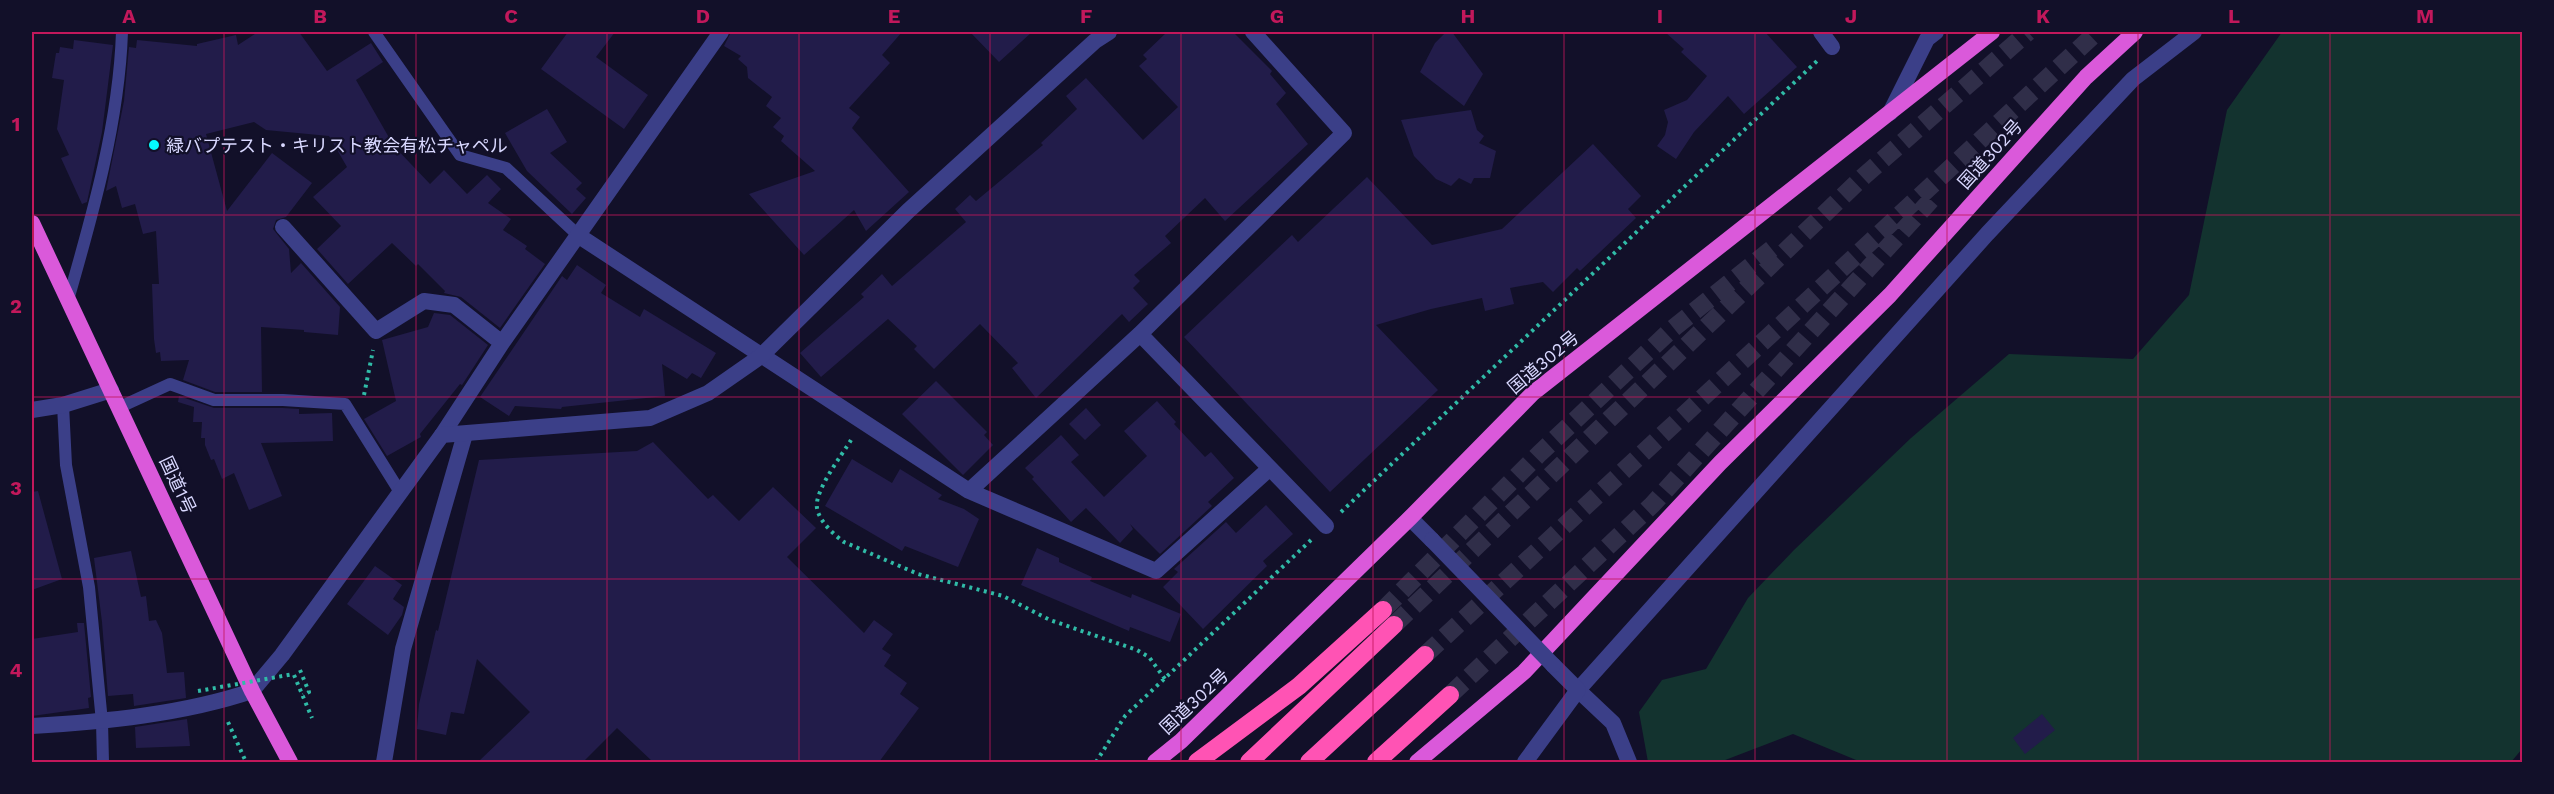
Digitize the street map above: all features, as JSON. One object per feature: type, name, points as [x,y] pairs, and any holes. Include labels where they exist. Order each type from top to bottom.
[{"type":"highway","name":"国道302号","points":[[1155,762],[1181,741],[1410,518],[1533,393],[1992,32]]},
{"type":"highway","name":"国道302号","points":[[1417,762],[1524,672],[1720,462],[1890,295],[2086,76],[2135,32]]},
{"type":"highway","name":"国道1号","points":[[32,224],[252,691],[290,762]]},
{"type":"highway","points":[[1197,762],[1389,617],[1249,762]]},
{"type":"highway","points":[[1310,762],[1425,655]]},
{"type":"highway","points":[[1376,762],[1450,695]]},
{"type":"street","points":[[32,726],[102,722],[227,699],[252,691],[282,655],[442,435],[502,343],[721,32]]},
{"type":"street","points":[[442,435],[650,418],[708,393],[761,356],[908,211],[1095,41],[1109,32]]},
{"type":"street","points":[[969,491],[1140,334],[1344,133],[1253,32]]},
{"type":"street","points":[[1821,32],[1832,47]]},
{"type":"street","points":[[1890,113],[1927,39],[1936,32]]},
{"type":"street","points":[[1525,762],[1578,690],[1987,234],[2133,79],[2194,32]]},
{"type":"street","points":[[283,227],[376,332],[424,301],[454,305],[502,343]]},
{"type":"street","points":[[579,236],[969,491],[1156,571],[1269,469]]},
{"type":"street","points":[[1140,334],[1326,526]]},
{"type":"street","points":[[32,410],[63,405],[111,390]]},
{"type":"street","points":[[384,762],[403,649],[465,434]]},
{"type":"street","points":[[1410,518],[1553,665],[1613,723],[1629,762]]},
{"type":"lane","points":[[68,300],[93,214],[121,69],[122,32]]},
{"type":"lane","points":[[374,32],[460,155],[506,168],[579,236]]},
{"type":"lane","points":[[120,407],[170,384],[214,400],[282,400],[345,404],[400,492]]},
{"type":"lane","points":[[63,405],[66,465],[89,587],[102,722],[103,762]]},
{"type":"path","points":[[1096,762],[1125,716],[1832,47]]},
{"type":"path","points":[[353,417],[362,403],[376,332]]},
{"type":"path","points":[[862,422],[818,495],[817,510],[833,534],[844,542],[918,574],[1003,596],[1050,620],[1137,650],[1149,657],[1166,679]]},
{"type":"path","points":[[300,670],[309,692],[303,694]]},
{"type":"path","points":[[198,691],[294,674],[312,718]]},
{"type":"path","points":[[228,722],[246,762]]},
{"type":"green space","points":[[2282,32],[2522,32],[2522,749],[2511,762],[1861,762],[1793,734],[1720,762],[1648,762],[1639,712],[1662,680],[1706,669],[1748,598],[1794,550],[1911,438],[2009,354],[2133,359],[2189,295],[2227,110]]},
{"type":"building","points":[[258,32],[299,32],[327,71],[371,43],[383,62],[356,80],[390,142],[430,184],[444,170],[467,194],[487,175],[501,189],[488,203],[511,219],[503,230],[527,246],[525,249],[545,264],[500,328],[461,297],[444,293],[445,291],[418,264],[416,266],[392,243],[348,284],[317,249],[341,226],[313,197],[347,167],[329,136],[266,130],[254,122],[206,134],[227,211],[272,153],[312,183],[286,217],[276,220],[273,229],[289,249],[291,273],[301,263],[340,307],[338,335],[261,327],[262,392],[215,392],[183,380],[189,360],[161,361],[160,352],[156,353],[154,339],[152,284],[159,284],[156,231],[143,234],[135,204],[122,208],[116,186],[106,191],[124,101],[129,47],[136,48],[137,40],[197,46],[197,44],[236,35],[238,45]]},
{"type":"building","points":[[568,32],[615,32],[596,57],[648,95],[624,129],[541,69]]},
{"type":"building","points":[[731,32],[902,32],[882,55],[890,63],[849,108],[860,117],[852,128],[909,192],[866,231],[854,210],[804,255],[749,194],[815,171],[781,141],[784,136],[773,127],[781,118],[766,106],[772,97],[748,78],[747,67],[738,59],[741,56],[724,46]]},
{"type":"building","points":[[970,32],[1032,32],[999,62]]},
{"type":"building","points":[[1167,32],[1233,32],[1272,71],[1270,74],[1286,93],[1276,104],[1308,144],[1225,221],[1205,198],[1165,236],[1171,243],[1134,275],[1140,281],[1133,288],[1148,304],[1129,322],[1122,314],[1036,398],[1012,368],[1018,363],[980,324],[934,369],[914,349],[917,346],[888,319],[821,377],[800,353],[864,297],[861,294],[882,274],[892,286],[966,222],[955,209],[970,195],[976,201],[1043,145],[1041,143],[1077,109],[1066,96],[1086,78],[1143,140],[1178,107],[1139,66],[1147,59],[1143,55]]},
{"type":"building","points":[[1446,32],[1452,32],[1483,74],[1464,106],[1420,72],[1435,43]]},
{"type":"building","points":[[1665,32],[1765,32],[1797,67],[1744,114],[1728,96],[1694,132],[1676,159],[1657,146],[1665,135],[1668,122],[1664,110],[1687,100],[1707,76],[1681,52],[1684,49]]},
{"type":"building","points":[[74,40],[113,45],[102,132],[87,202],[82,204],[61,158],[69,155],[57,129],[64,80],[52,78],[56,53],[59,53],[60,47],[73,49]]},
{"type":"building","points":[[547,109],[567,142],[550,153],[582,183],[576,189],[586,198],[572,214],[527,171],[505,133]]},
{"type":"building","points":[[1471,110],[1477,130],[1484,136],[1479,143],[1496,151],[1490,178],[1474,178],[1471,184],[1459,178],[1451,186],[1436,179],[1414,156],[1401,120]]},
{"type":"building","points":[[1593,144],[1641,196],[1628,209],[1636,218],[1580,271],[1577,268],[1553,292],[1543,282],[1510,288],[1514,304],[1485,311],[1482,298],[1431,309],[1376,325],[1438,390],[1330,492],[1184,337],[1292,235],[1298,242],[1367,177],[1432,245],[1502,229]]},
{"type":"building","points":[[577,265],[606,285],[601,293],[640,317],[644,309],[716,353],[701,378],[692,373],[687,379],[662,364],[665,396],[562,407],[561,409],[515,406],[509,416],[480,397],[562,276],[567,280]]},
{"type":"building","points":[[434,313],[450,315],[488,345],[462,385],[460,384],[420,434],[421,437],[387,456],[364,419],[396,401],[382,340],[428,327]]},
{"type":"building","points":[[936,381],[987,432],[984,435],[993,445],[963,475],[902,414]]},
{"type":"building","points":[[179,396],[214,408],[283,408],[299,409],[299,414],[332,413],[333,441],[261,443],[282,496],[249,510],[234,473],[222,479],[214,459],[211,460],[205,445],[205,438],[201,438],[202,422],[193,422],[194,407],[178,402]]},
{"type":"building","points":[[1157,401],[1176,422],[1174,424],[1205,457],[1211,452],[1234,478],[1208,502],[1212,506],[1160,554],[1130,524],[1133,529],[1120,543],[1086,508],[1071,522],[1032,479],[1034,477],[1025,468],[1061,435],[1079,455],[1071,462],[1104,497],[1147,456],[1124,431]]},
{"type":"building","points":[[1086,408],[1101,425],[1085,440],[1069,424]]},
{"type":"building","points":[[653,442],[708,499],[713,495],[739,521],[773,487],[816,528],[787,557],[864,633],[874,620],[893,634],[882,649],[891,655],[884,666],[907,683],[900,694],[919,708],[879,762],[653,762],[617,728],[583,762],[478,762],[530,712],[477,659],[464,714],[451,712],[446,735],[417,729],[419,704],[436,630],[438,631],[479,460],[637,451]]},
{"type":"building","points":[[852,459],[892,483],[900,469],[942,495],[938,499],[964,509],[979,519],[958,567],[905,546],[902,551],[825,506]]},
{"type":"building","points":[[38,491],[62,579],[32,590],[32,492]]},
{"type":"building","points":[[1266,505],[1293,534],[1263,561],[1267,566],[1203,629],[1163,587],[1178,572],[1174,569],[1226,522],[1236,533]]},
{"type":"building","points":[[1037,548],[1059,558],[1059,562],[1092,577],[1090,581],[1131,598],[1132,594],[1181,614],[1170,642],[1130,627],[1129,631],[1021,585]]},
{"type":"building","points":[[131,551],[141,597],[146,596],[149,621],[156,620],[162,633],[167,673],[184,672],[186,698],[134,706],[133,694],[108,696],[94,558]]},
{"type":"building","points":[[375,566],[402,585],[393,599],[404,607],[402,615],[388,635],[347,604]]},
{"type":"building","points":[[77,623],[84,623],[91,697],[88,698],[89,708],[32,716],[32,639],[78,632]]},
{"type":"building","points":[[2042,714],[2055,730],[2025,754],[2013,738]]},
{"type":"building","points":[[187,719],[190,746],[136,748],[135,727]]},
{"type":"tunnel","points":[[1394,625],[1864,176],[2028,32]]},
{"type":"tunnel","points":[[1425,655],[2097,32]]},
{"type":"tunnel","points":[[1450,695],[1652,505],[1931,200]]},
{"type":"tunnel","points":[[1383,610],[1539,454],[1671,330],[1773,248]]},
{"type":"place","name":"緑バプテスト・キリスト教会有松チャペル","points":[[154,145]]}]
